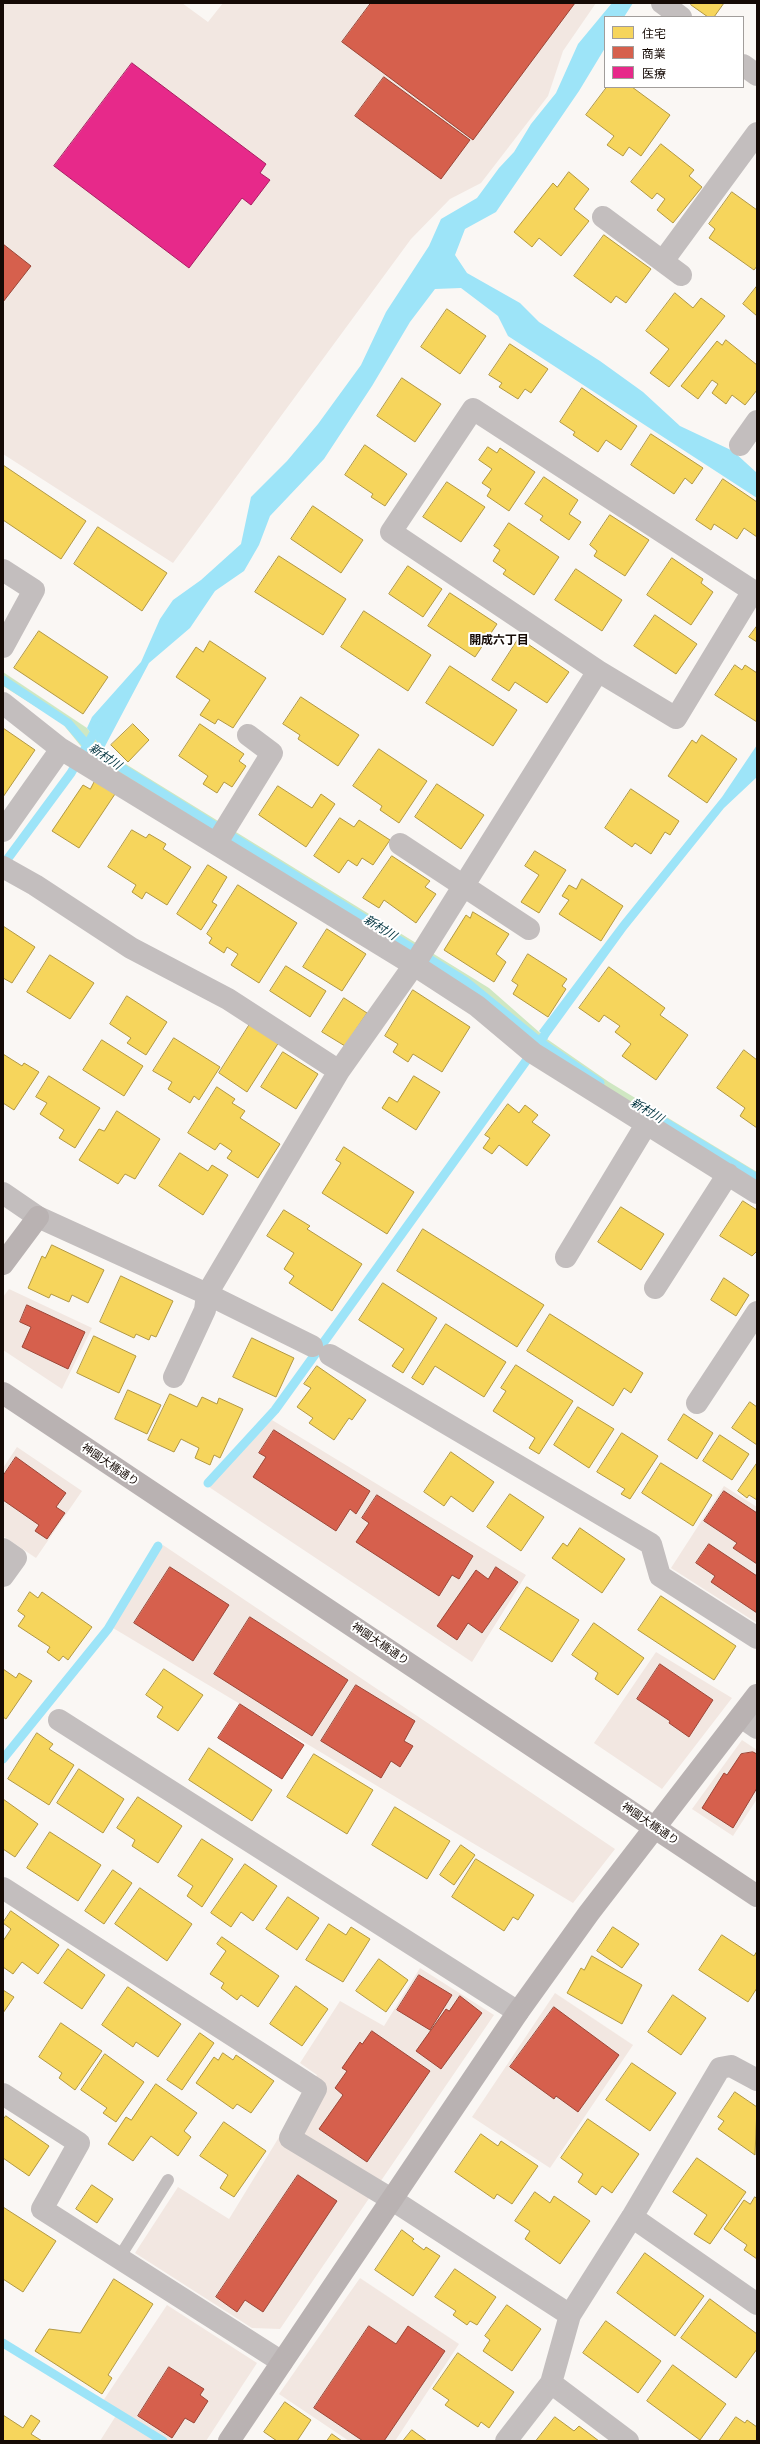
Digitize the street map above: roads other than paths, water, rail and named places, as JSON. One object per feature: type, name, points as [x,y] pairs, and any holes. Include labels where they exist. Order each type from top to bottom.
[{"type":"street","points":[[662,3],[680,16]]},
{"type":"street","points":[[744,65],[757,75]]},
{"type":"street","points":[[663,262],[757,133]]},
{"type":"street","points":[[603,218],[682,275]]},
{"type":"street","points":[[473,408],[753,591],[676,718],[598,671],[391,532],[473,408]]},
{"type":"street","points":[[740,445],[757,421]]},
{"type":"street","points":[[3,570],[34,590],[3,647]]},
{"type":"street","points":[[174,1377],[205,1310],[207,1294],[340,1071],[414,965],[598,671]]},
{"type":"street","points":[[3,703],[65,752],[414,965],[477,1006],[533,1053],[757,1192]]},
{"type":"street","points":[[216,844],[272,753],[248,735]]},
{"type":"street","points":[[3,831],[65,752]]},
{"type":"street","points":[[400,844],[530,929]]},
{"type":"street","points":[[9,870],[131,948],[228,999],[340,1071]]},
{"type":"street","points":[[566,1256],[646,1123]]},
{"type":"street","points":[[655,1288],[728,1174]]},
{"type":"street","points":[[3,1193],[38,1217],[207,1294],[321,1350],[651,1544],[660,1576],[757,1638]]},
{"type":"street","points":[[3,1264],[38,1217]]},
{"type":"street","points":[[697,1403],[757,1312]]},
{"type":"street","name":"神園大橋通り","points":[[3,1393],[757,1896]]},
{"type":"street","points":[[3,1549],[16,1558],[3,1576]]},
{"type":"street","points":[[229,2441],[518,2012],[589,1913],[656,1828],[749,1723],[757,1695]]},
{"type":"street","points":[[60,1720],[518,2012]]},
{"type":"street","points":[[3,1888],[316,2088],[290,2138],[391,2199],[570,2315]]},
{"type":"street","points":[[506,2441],[551,2383],[570,2315],[632,2217],[720,2068],[732,2066],[757,2080]]},
{"type":"street","points":[[3,2094],[79,2143],[42,2209],[282,2362]]},
{"type":"street","points":[[632,2217],[757,2304]]},
{"type":"street","points":[[551,2383],[628,2441]]},
{"type":"lane","points":[[119,2258],[168,2180]]},
{"type":"water","points":[[612,3],[633,3],[625,16],[604,16],[604,50],[579,91],[496,212],[465,229],[455,255],[467,273],[520,303],[539,322],[600,361],[643,392],[680,426],[733,451],[757,473],[757,498],[508,336],[498,316],[461,288],[435,289],[410,322],[372,386],[324,459],[270,516],[259,545],[244,571],[215,591],[190,628],[149,663],[103,750],[87,728],[92,717],[141,662],[160,619],[173,600],[201,580],[241,544],[251,497],[287,461],[318,424],[361,365],[386,312],[429,246],[441,219],[477,198],[499,168],[514,152],[531,124],[556,93],[578,44]]},
{"type":"water","points":[[757,745],[757,777],[724,808],[626,930],[547,1039],[539,1031],[621,922],[722,797]]},
{"type":"waterway","name":"新村川","points":[[3,680],[68,723],[88,746],[109,760],[465,981],[540,1042],[600,1083]]},
{"type":"waterway","points":[[3,865],[71,773],[98,726]]},
{"type":"waterway","points":[[208,1483],[275,1410],[544,1036]]},
{"type":"waterway","name":"新村川","points":[[645,1110],[757,1178]]},
{"type":"waterway","points":[[3,1759],[108,1629],[158,1546]]},
{"type":"waterway","points":[[3,2343],[163,2441]]},
{"type":"district","name":"開成六丁目","points":[[499,641]]}]
